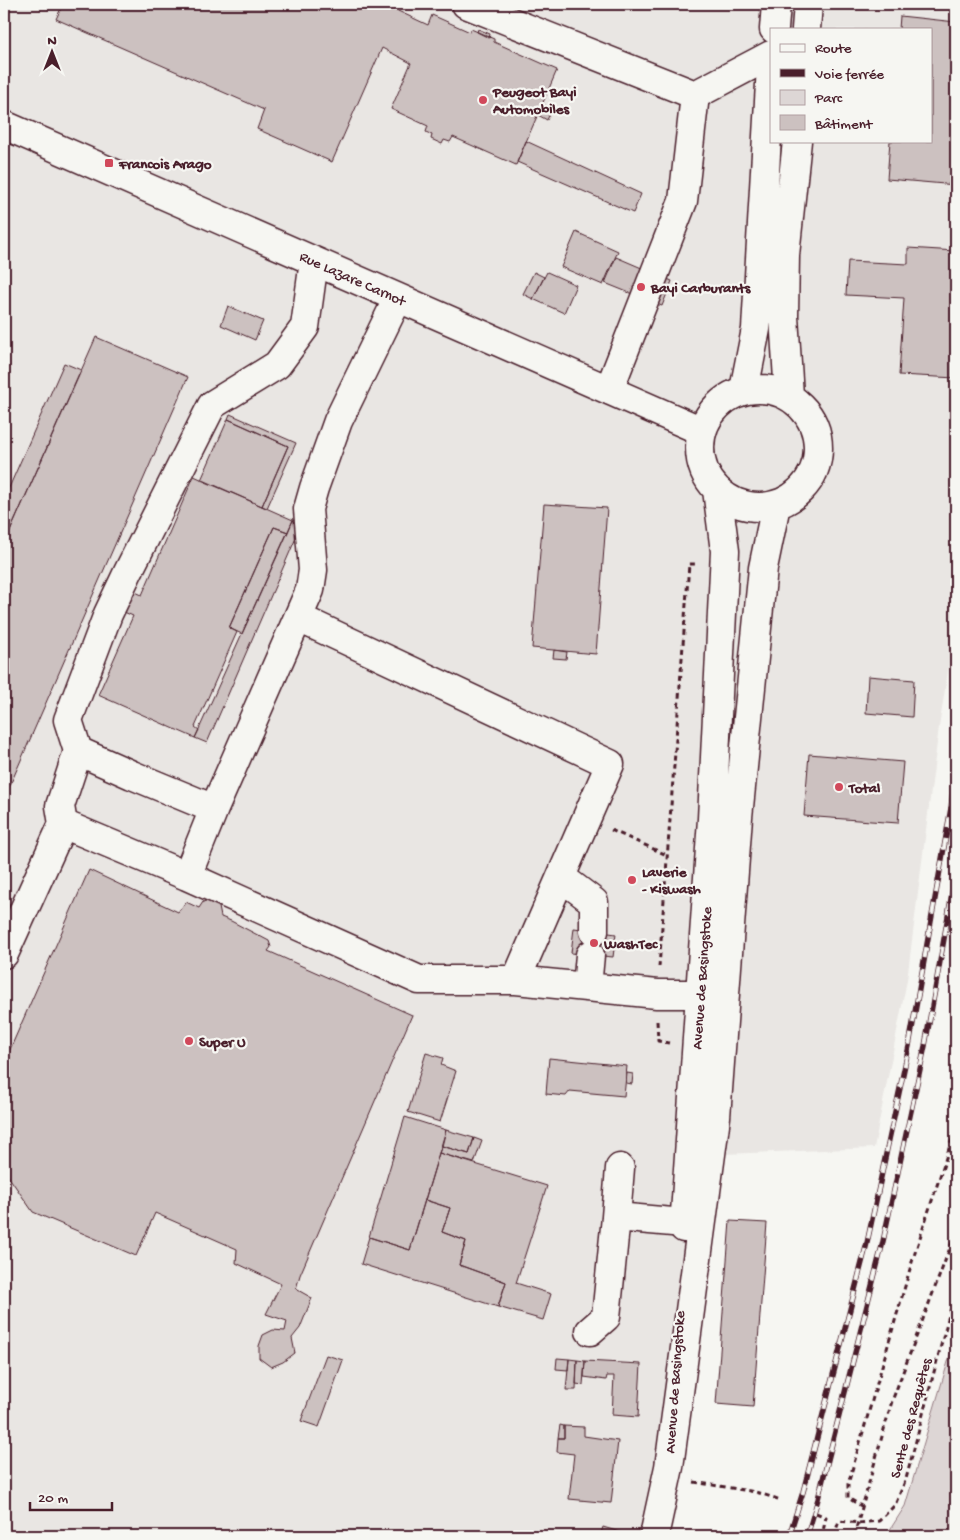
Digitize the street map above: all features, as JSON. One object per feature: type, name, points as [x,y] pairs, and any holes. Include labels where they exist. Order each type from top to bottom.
[{"type":"main road","points":[[466,4],[695,95],[770,56]]},
{"type":"main road","points":[[774,28],[776,4]]},
{"type":"main road","points":[[806,28],[808,4]]},
{"type":"main road","points":[[744,390],[756,329],[770,84]]},
{"type":"main road","points":[[609,390],[683,201],[695,95]]},
{"type":"main road","name":"Rue Lazare Carnot","points":[[4,125],[702,431]]},
{"type":"main road","points":[[789,396],[784,316],[785,255],[797,142]]},
{"type":"main road","points":[[4,954],[63,824],[60,806],[78,751],[68,720],[108,614],[212,405],[277,365],[305,326],[314,261]]},
{"type":"main road","points":[[187,876],[214,809],[310,590],[313,570],[308,509],[314,488],[338,421],[398,298]]},
{"type":"main road","points":[[760,388],[775,390],[789,396],[805,409],[815,425],[819,444],[817,464],[808,482],[794,496],[776,505],[761,507],[745,505],[730,499],[718,490],[708,477],[702,462],[700,447],[702,431],[711,413],[726,399],[744,390],[760,388]]},
{"type":"main road","name":"Avenue de Basingstoke","points":[[668,1472],[712,819],[725,564],[718,490]]},
{"type":"main road","name":"Avenue de Basingstoke","points":[[654,1536],[668,1472],[716,1117],[738,817],[763,568],[776,505]]},
{"type":"main road","points":[[299,618],[610,764],[516,980]]},
{"type":"main road","points":[[78,751],[132,776],[214,809]]},
{"type":"main road","points":[[63,824],[187,876],[419,980],[516,980],[657,994],[700,994]]},
{"type":"main road","points":[[562,877],[594,902],[587,987]]},
{"type":"main road","points":[[590,1331],[606,1317],[620,1168]]},
{"type":"main road","points":[[616,1217],[684,1222]]},
{"type":"path","points":[[696,1048],[658,1041],[657,994],[689,564],[725,564]]},
{"type":"path","points":[[587,819],[667,855]]},
{"type":"path","points":[[863,1507],[848,1498],[848,1484],[912,1262],[956,1127]]},
{"type":"path","points":[[854,1536],[892,1401],[956,1232]]},
{"type":"path","name":"Sente des Requêtes","points":[[834,1536],[839,1521],[879,1522],[895,1505],[906,1480],[950,1311],[956,1296]]},
{"type":"path","points":[[668,1472],[756,1492],[781,1500]]},
{"type":"path","points":[[816,1513],[826,1517],[822,1536]]},
{"type":"shaded area","points":[[4,4],[956,4],[956,621],[939,727],[907,980],[874,1148],[723,1154],[680,1495],[670,1536],[4,1536]]},
{"type":"green space","points":[[956,1335],[956,1536],[886,1536],[905,1506]]},
{"type":"building","points":[[63,4],[401,4],[398,11],[428,25],[432,15],[470,32],[471,29],[494,39],[494,42],[557,70],[516,165],[453,137],[450,142],[444,140],[442,144],[431,139],[432,135],[426,132],[428,126],[391,109],[411,63],[382,48],[332,162],[257,129],[264,110],[56,19]]},
{"type":"building","points":[[900,16],[956,22],[956,185],[887,179],[890,142],[932,142],[932,28],[899,28]]},
{"type":"building","points":[[478,29],[490,34],[489,38],[477,32]]},
{"type":"building","points":[[543,104],[552,109],[547,120],[538,115]]},
{"type":"building","points":[[526,141],[641,194],[633,213],[517,162]]},
{"type":"building","points":[[576,232],[618,251],[603,285],[561,267]]},
{"type":"building","points":[[908,248],[956,251],[956,378],[899,375],[904,298],[846,295],[848,261],[908,264]]},
{"type":"building","points":[[616,257],[672,281],[662,306],[605,283]]},
{"type":"building","points":[[534,272],[544,277],[533,299],[523,294]]},
{"type":"building","points":[[547,272],[576,285],[564,313],[533,299]]},
{"type":"building","points":[[228,306],[263,321],[255,340],[221,325]]},
{"type":"building","points":[[96,337],[188,377],[4,799],[4,545]]},
{"type":"building","points":[[64,363],[81,370],[4,545],[4,499]]},
{"type":"building","points":[[230,414],[296,443],[267,508],[262,506],[288,446],[228,419]]},
{"type":"building","points":[[228,419],[288,446],[262,506],[201,480]]},
{"type":"building","points":[[194,476],[293,520],[288,532],[274,527],[229,628],[237,632],[195,727],[199,730],[195,738],[98,695],[133,616],[115,608],[124,587],[142,595]]},
{"type":"building","points":[[544,504],[607,508],[596,654],[532,648]]},
{"type":"building","points":[[293,520],[302,524],[207,743],[195,738]]},
{"type":"building","points":[[274,527],[288,532],[242,634],[229,628]]},
{"type":"building","points":[[554,650],[567,652],[566,659],[553,658]]},
{"type":"building","points":[[868,676],[914,680],[912,717],[866,713]]},
{"type":"building","points":[[809,754],[903,762],[898,823],[804,816]]},
{"type":"building","points":[[89,870],[178,912],[186,902],[199,908],[203,902],[210,899],[219,907],[221,917],[269,941],[271,947],[268,951],[412,1015],[300,1275],[296,1289],[312,1298],[300,1328],[292,1338],[295,1353],[283,1362],[271,1367],[259,1358],[259,1346],[263,1335],[273,1330],[285,1331],[287,1321],[266,1314],[281,1284],[236,1263],[237,1249],[155,1213],[136,1256],[33,1212],[4,1170],[4,1063]]},
{"type":"building","name":"WashTec","points":[[574,928],[616,934],[613,957],[571,953]]},
{"type":"building","points":[[426,1053],[443,1058],[441,1065],[456,1071],[440,1122],[408,1112]]},
{"type":"building","points":[[549,1058],[627,1066],[624,1096],[570,1091],[566,1096],[546,1094]]},
{"type":"building","points":[[627,1073],[633,1074],[632,1084],[626,1083]]},
{"type":"building","points":[[405,1117],[446,1130],[410,1250],[369,1237]]},
{"type":"building","points":[[446,1130],[474,1138],[469,1154],[442,1146]]},
{"type":"building","points":[[474,1138],[482,1141],[474,1163],[439,1153],[442,1146],[469,1154]]},
{"type":"building","points":[[439,1153],[547,1186],[516,1283],[551,1294],[543,1320],[498,1307],[506,1282],[459,1265],[466,1241],[442,1232],[450,1208],[425,1200]]},
{"type":"building","points":[[425,1200],[450,1208],[442,1232],[466,1241],[459,1265],[506,1282],[498,1307],[361,1264],[369,1237],[410,1250]]},
{"type":"building","points":[[730,1221],[767,1223],[753,1407],[716,1404]]},
{"type":"building","points":[[326,1355],[343,1360],[319,1427],[301,1421]]},
{"type":"building","points":[[557,1358],[569,1359],[568,1370],[556,1369]]},
{"type":"building","points":[[569,1359],[577,1360],[576,1390],[566,1390]]},
{"type":"building","points":[[577,1360],[585,1361],[583,1385],[576,1384]]},
{"type":"building","points":[[585,1361],[641,1364],[638,1417],[612,1415],[614,1376],[607,1376],[606,1380],[584,1377]]},
{"type":"building","points":[[560,1425],[564,1426],[564,1438],[558,1438]]},
{"type":"building","points":[[564,1426],[584,1427],[584,1436],[618,1441],[611,1503],[569,1499],[574,1454],[557,1452],[558,1438],[564,1438]]},
{"type":"building","points":[[603,1527],[623,1533],[622,1536],[600,1536]]},
{"type":"railway","points":[[789,1536],[803,1492],[867,1243],[909,1046],[951,808],[956,767]]},
{"type":"railway","points":[[807,1536],[882,1246],[925,1046],[956,871]]},
{"type":"place","name":"Peugeot Bayi Automobiles","points":[[483,100]]},
{"type":"place","name":"Francois Arago","points":[[109,163]]},
{"type":"place","name":"Bayi Carburants","points":[[641,287]]},
{"type":"place","name":"Total","points":[[839,787]]},
{"type":"place","name":"Laverie - Kiswash","points":[[632,880]]},
{"type":"place","name":"WashTec","points":[[594,943]]},
{"type":"place","name":"Super U","points":[[189,1041]]}]
